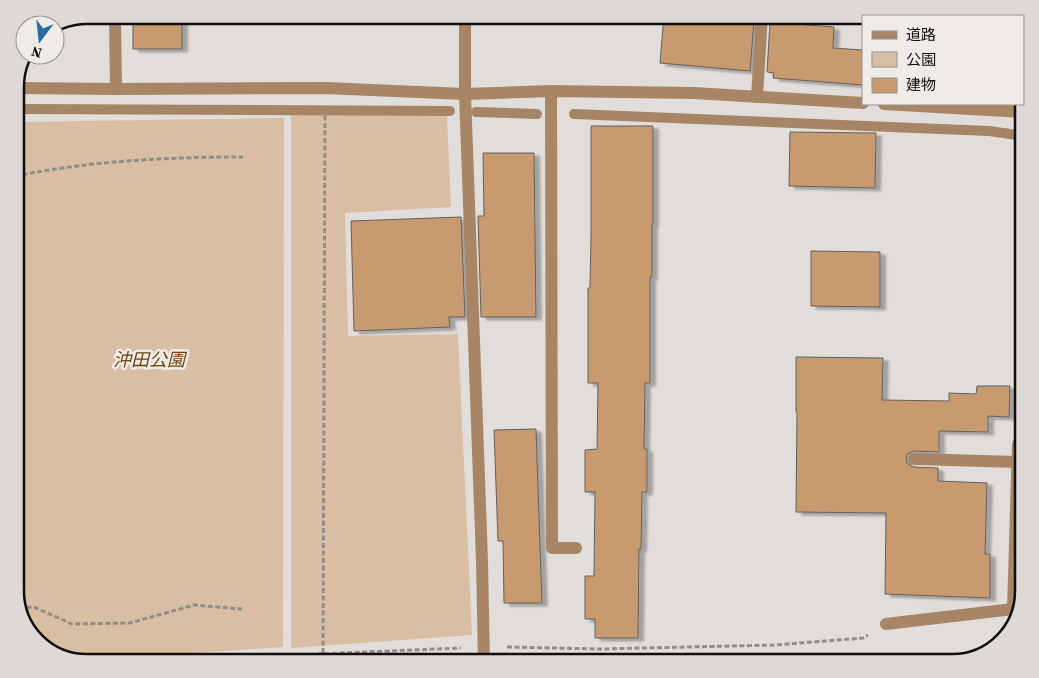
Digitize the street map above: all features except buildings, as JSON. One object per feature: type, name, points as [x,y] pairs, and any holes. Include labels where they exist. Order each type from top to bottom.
[{"type":"street","points":[[115,24],[116,90]]},
{"type":"street","points":[[465,24],[465,94],[484,654]]},
{"type":"street","points":[[757,97],[761,24]]},
{"type":"street","points":[[24,88],[116,90],[344,88],[465,94],[551,91],[694,93],[862,103]]},
{"type":"street","points":[[551,91],[552,548],[576,548]]},
{"type":"street","points":[[927,105],[1015,111]]},
{"type":"street","points":[[914,459],[1015,462]]},
{"type":"street","points":[[886,624],[1012,609]]},
{"type":"path","points":[[323,653],[325,114]]},
{"type":"path","points":[[24,174],[107,162],[176,157],[243,157]]},
{"type":"path","points":[[26,608],[34,607],[72,624],[130,623],[194,605],[242,609]]},
{"type":"path","points":[[304,654],[484,647],[600,649],[775,645],[863,638],[886,624]]},
{"type":"green space","points":[[291,114],[447,116],[451,207],[345,213],[348,336],[458,334],[472,635],[291,648]]},
{"type":"green space","name":"沖田公園","points":[[284,118],[283,647],[182,654],[79,654],[52,644],[42,636],[32,623],[25,604],[24,595],[24,122]]},
{"type":"waterway","points":[[24,109],[450,111]]},
{"type":"waterway","points":[[476,112],[537,114]]},
{"type":"waterway","points":[[574,114],[989,131],[1015,135]]}]
